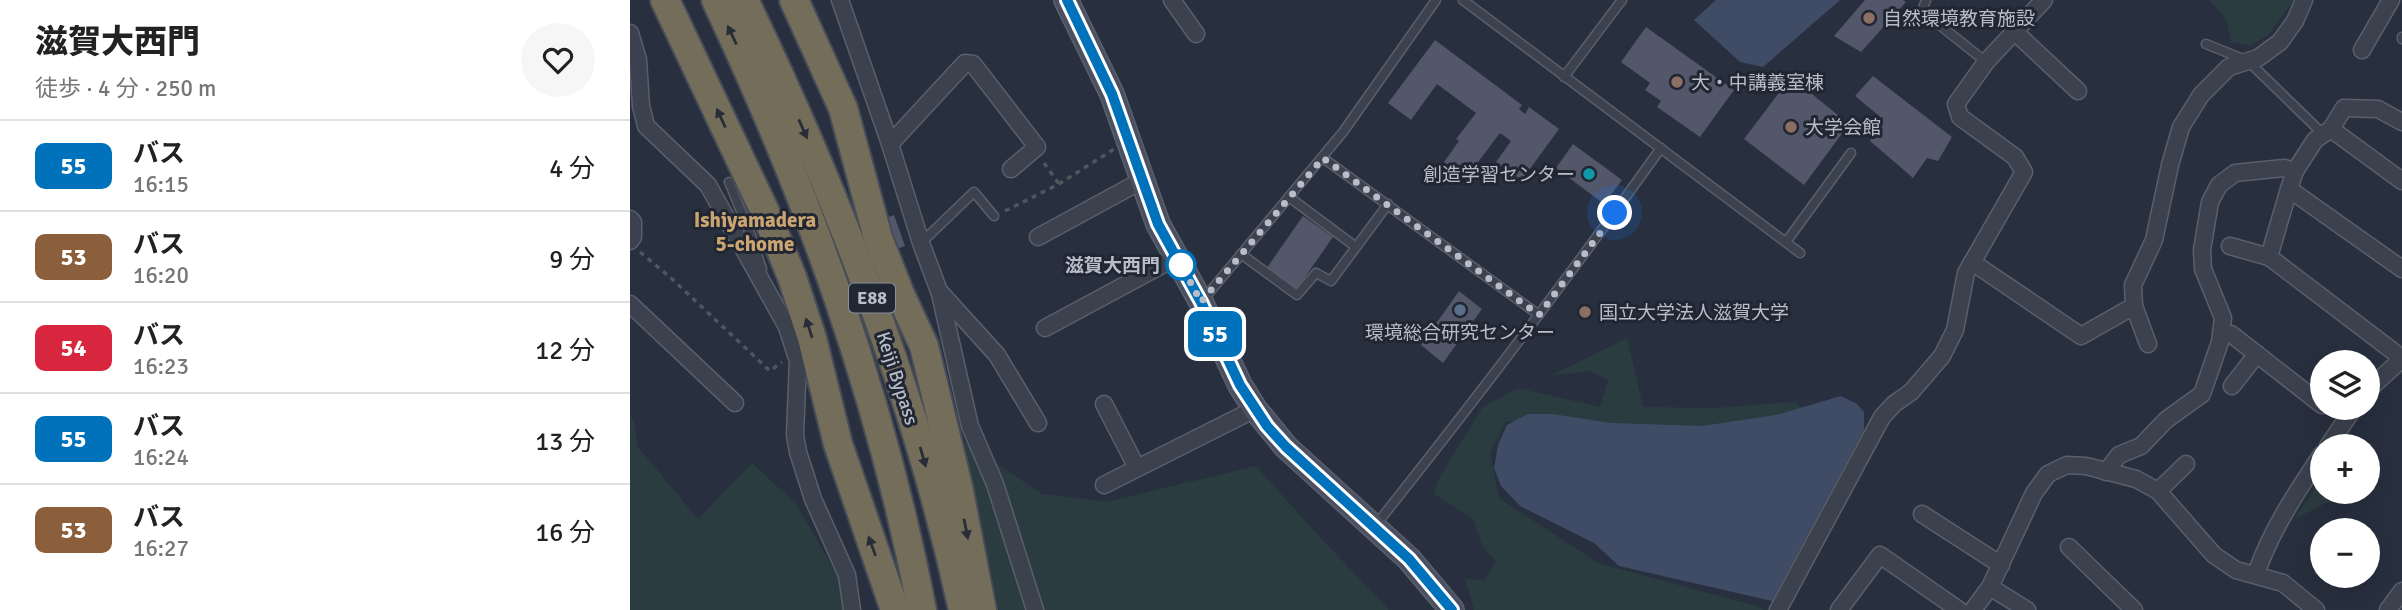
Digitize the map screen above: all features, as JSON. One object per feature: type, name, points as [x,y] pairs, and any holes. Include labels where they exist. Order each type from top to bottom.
[{"type":"highway","points":[[665,0],[768,218],[792,277],[812,338],[838,444],[895,610]]},
{"type":"highway","name":"Keiji Bypass","points":[[716,0],[789,162],[842,302],[887,450],[922,610]]},
{"type":"highway","name":"Keiji Bypass","points":[[744,0],[842,219],[877,313],[909,410],[963,610]]},
{"type":"highway","points":[[794,0],[843,108],[878,238],[924,346],[958,486],[982,610]]},
{"type":"main road","points":[[1066,0],[1112,94],[1158,224],[1201,302],[1240,385],[1255,409],[1286,447],[1409,559],[1452,610]]},
{"type":"street","points":[[840,0],[939,291],[970,426],[995,484],[1035,610]]},
{"type":"street","points":[[1172,0],[1196,34]]},
{"type":"street","points":[[1778,610],[1882,418],[1894,404],[1911,392],[1942,356],[1955,330],[1966,272],[2025,172],[2015,157],[1960,117],[1956,104],[1986,62],[2044,0]]},
{"type":"street","points":[[2148,344],[2134,306],[2133,285],[2154,240],[2181,127],[2201,95],[2228,67],[2258,58],[2280,42],[2295,22],[2304,0]]},
{"type":"street","points":[[2362,50],[2392,0]]},
{"type":"street","points":[[2015,32],[2078,91]]},
{"type":"street","points":[[630,33],[638,60],[641,106],[646,126],[708,185],[787,327],[797,357],[795,435],[798,452],[813,499],[847,575],[852,610]]},
{"type":"street","points":[[890,144],[965,63],[974,64],[1037,147],[1012,169]]},
{"type":"street","points":[[2269,257],[2295,171],[2315,140],[2327,131],[2344,108],[2378,109],[2402,121]]},
{"type":"street","points":[[2327,131],[2402,181]]},
{"type":"street","points":[[2106,472],[2119,455],[2141,446],[2166,420],[2202,394],[2220,342],[2223,318],[2203,269],[2202,250],[2210,202],[2219,185],[2235,173],[2284,168],[2295,171]]},
{"type":"street","points":[[1038,237],[1141,181]]},
{"type":"street","points":[[2289,189],[2402,269]]},
{"type":"street","points":[[630,219],[633,222],[635,246]]},
{"type":"street","points":[[2230,246],[2269,257],[2394,352],[2401,359],[2380,379]]},
{"type":"street","points":[[1045,328],[1177,257]]},
{"type":"street","points":[[1972,262],[2081,336],[2134,306]]},
{"type":"street","points":[[939,291],[998,355],[1038,423]]},
{"type":"street","points":[[630,304],[735,403]]},
{"type":"street","points":[[2231,334],[2310,395]]},
{"type":"street","points":[[2232,386],[2258,354]]},
{"type":"street","points":[[1104,404],[1137,468]]},
{"type":"street","points":[[1104,485],[1255,409]]},
{"type":"street","points":[[2336,434],[2344,422],[2342,420]]},
{"type":"street","points":[[2158,491],[2186,464]]},
{"type":"street","points":[[1973,610],[1990,587],[2034,493],[2048,474],[2067,465],[2087,466],[2136,480],[2158,491],[2214,555],[2236,570],[2283,583],[2316,610]]},
{"type":"street","points":[[2256,574],[2276,525],[2310,473]]},
{"type":"street","points":[[1922,514],[2001,565]]},
{"type":"street","points":[[2069,547],[2134,610]]},
{"type":"street","points":[[1839,610],[1880,555],[1959,610]]},
{"type":"street","points":[[1990,587],[2027,610]]},
{"type":"street","points":[[2388,610],[2402,591]]},
{"type":"lane","points":[[1201,302],[1323,158],[1395,61],[1436,0]]},
{"type":"lane","points":[[1462,0],[1800,253]]},
{"type":"lane","points":[[1564,77],[1622,0]]},
{"type":"lane","points":[[1926,0],[1922,11],[1986,62]]},
{"type":"lane","points":[[2207,44],[2248,61],[2327,131]]},
{"type":"lane","points":[[1375,526],[1539,315],[1661,148]]},
{"type":"lane","points":[[1786,242],[1851,153]]},
{"type":"lane","points":[[1323,158],[1539,315]]},
{"type":"lane","points":[[729,182],[750,233],[771,299]]},
{"type":"lane","points":[[921,243],[974,192],[993,216]]},
{"type":"lane","points":[[1289,197],[1356,247]]},
{"type":"lane","points":[[1241,254],[1297,295],[1316,273],[1331,281],[1388,204]]},
{"type":"path","points":[[993,216],[1059,184],[1105,153],[1129,143]]},
{"type":"path","points":[[1037,147],[1039,156],[1059,184]]},
{"type":"path","points":[[635,246],[770,371],[785,359],[797,357]]},
{"type":"shaded area","points":[[2209,0],[2292,2],[2268,35],[2250,46],[2231,42],[2226,18]]},
{"type":"shaded area","points":[[1627,338],[1643,407],[1715,408],[1795,402],[1810,416],[1712,436],[1566,434],[1506,421],[1490,453],[1499,498],[1598,563],[1763,608],[1762,610],[1474,610],[1465,579],[1485,580],[1496,562],[1482,545],[1473,519],[1434,494],[1439,478],[1482,408],[1517,388],[1600,407],[1608,380],[1590,371],[1552,375]]},
{"type":"shaded area","points":[[630,416],[634,421],[637,446],[698,519],[752,463],[796,504],[839,578],[845,610],[630,610]]},
{"type":"shaded area","points":[[963,441],[1042,494],[1107,502],[1256,466],[1389,610],[999,610]]},
{"type":"shaded area","points":[[2310,496],[2310,504],[2324,504],[2294,519]]},
{"type":"water","points":[[1716,0],[1840,0],[1763,67],[1740,62],[1694,20]]},
{"type":"water","points":[[1841,396],[1857,404],[1864,412],[1864,430],[1772,601],[1619,566],[1594,543],[1520,506],[1501,486],[1494,468],[1498,445],[1507,425],[1528,414],[1552,414],[1611,423],[1702,426],[1776,415]]},
{"type":"building","points":[[1865,0],[1906,2],[1861,52],[1834,36]]},
{"type":"building","points":[[1646,27],[1734,90],[1700,137],[1657,107],[1661,101],[1645,90],[1650,83],[1621,62]]},
{"type":"building","points":[[1435,40],[1522,105],[1519,109],[1525,114],[1529,107],[1559,129],[1521,181],[1496,162],[1511,141],[1500,133],[1466,178],[1444,162],[1459,141],[1456,139],[1476,113],[1437,84],[1411,120],[1388,103]]},
{"type":"building","name":"自然環境教育施設","points":[[1873,76],[1952,137],[1938,161],[1927,158],[1913,178],[1870,141],[1883,119],[1855,96]]},
{"type":"building","name":"大学会館","points":[[1791,77],[1849,124],[1804,185],[1744,139]]},
{"type":"building","name":"創造学習センター","points":[[1573,144],[1622,180],[1604,204],[1556,168]]},
{"type":"building","points":[[894,215],[905,246],[875,256],[865,225]]},
{"type":"building","points":[[1303,216],[1333,237],[1296,290],[1266,269]]},
{"type":"building","points":[[1459,291],[1482,309],[1443,363],[1421,345]]},
{"type":"bus line","name":"55","points":[[1067,0],[1112,94],[1158,224],[1201,302],[1247,397],[1286,447],[1409,559],[1452,610]]},
{"type":"place","name":"自然環境教育施設","points":[[1869,18]]},
{"type":"place","name":"大・中講義室棟","points":[[1677,82]]},
{"type":"place","name":"大学会館","points":[[1791,127]]},
{"type":"place","name":"創造学習センター","points":[[1589,174]]},
{"type":"place","name":"滋賀大西門","points":[[1181,265]]},
{"type":"place","name":"環境総合研究センター","points":[[1460,310]]},
{"type":"place","name":"国立大学法人滋賀大学","points":[[1585,312]]},
{"type":"district","name":"Ishiyamadera 5-chome","points":[[755,232]]},
{"type":"route","points":[[1181,265],[1177,257],[1201,302],[1323,158],[1539,315],[1615,213]]}]
